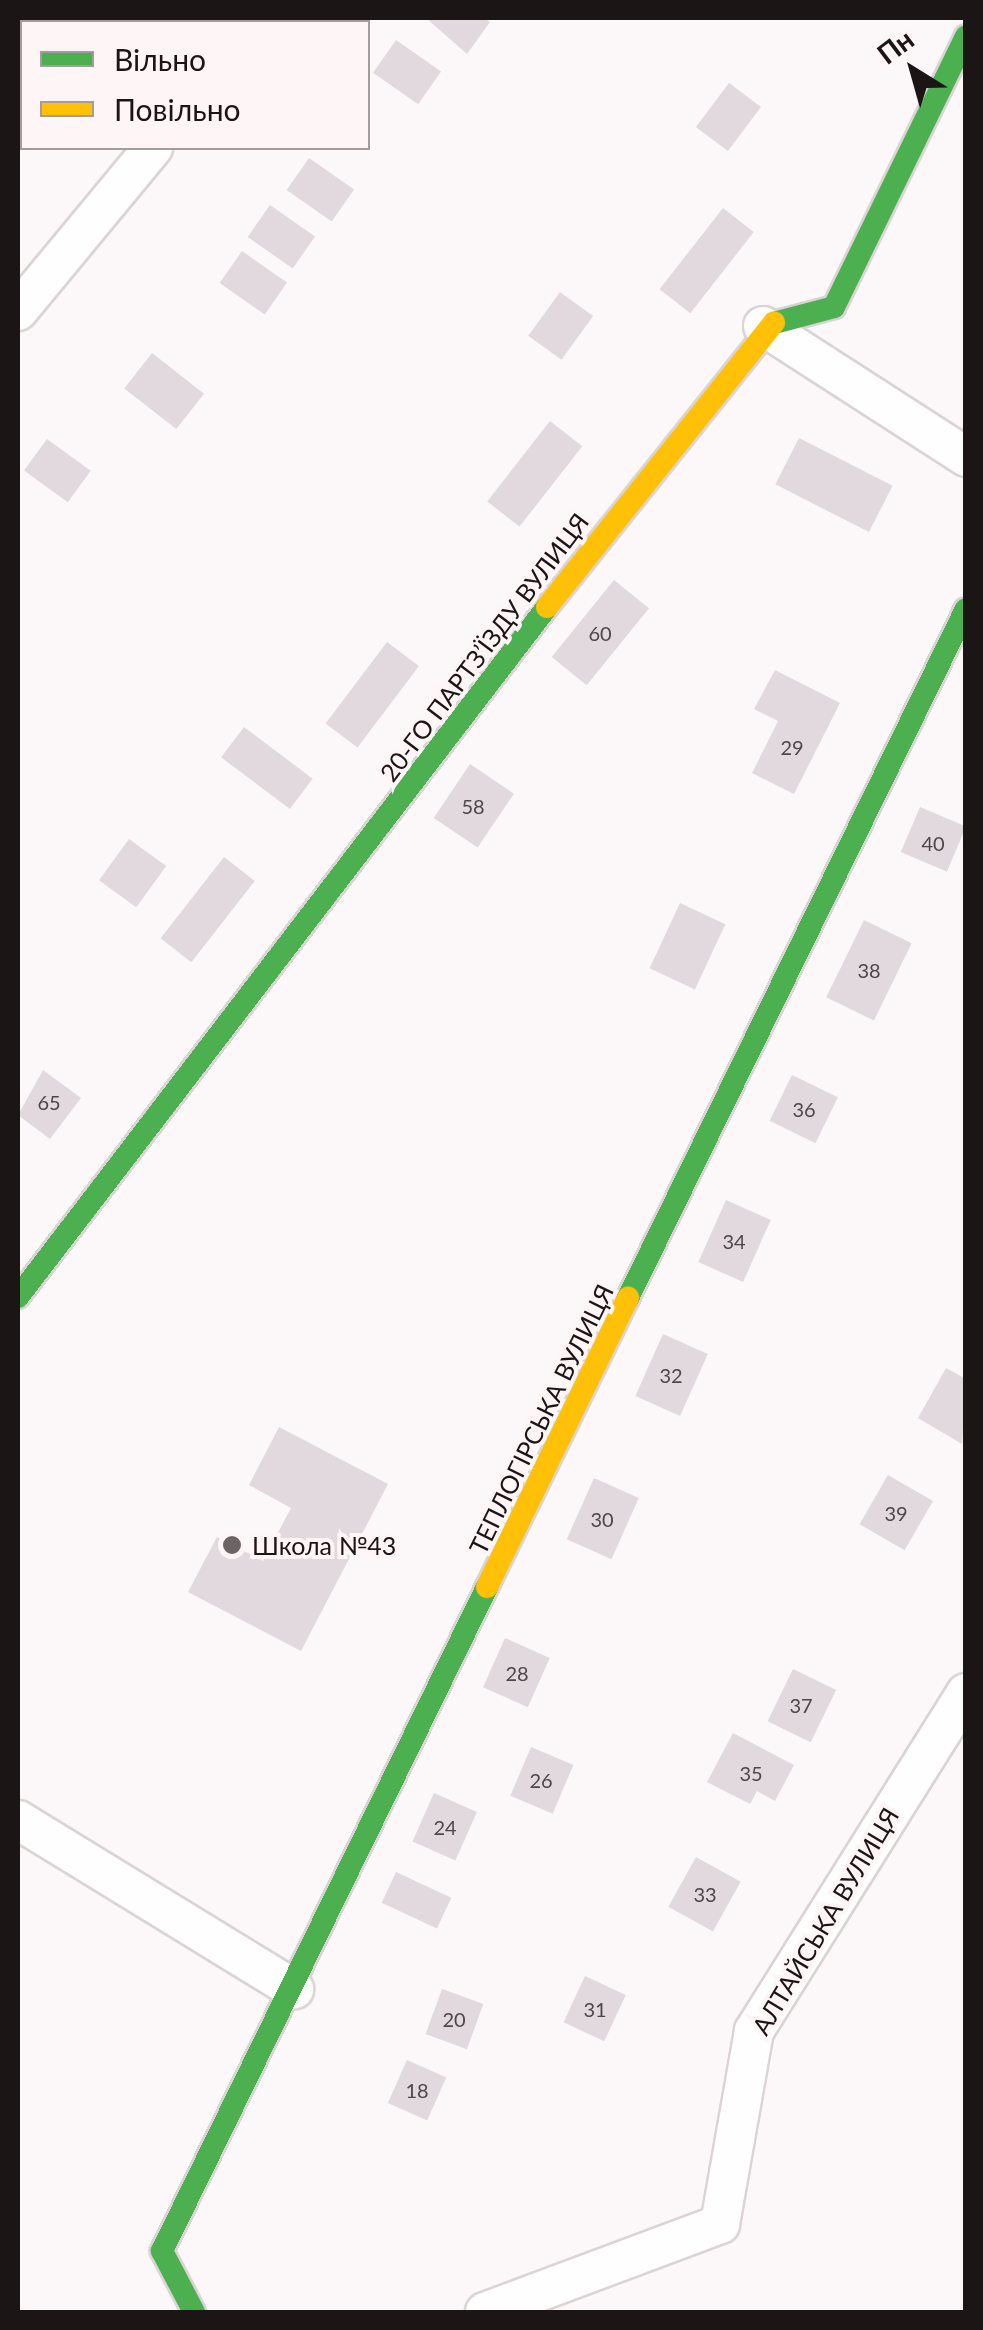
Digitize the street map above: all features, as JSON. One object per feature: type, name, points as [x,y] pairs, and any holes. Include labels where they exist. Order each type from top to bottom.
[{"type":"street","points":[[763,326],[834,306],[966,36]]},
{"type":"street","points":[[18,310],[152,150]]},
{"type":"street","points":[[763,326],[966,457]]},
{"type":"street","name":"20-ГО ПАРТЗ’ЇЗДУ ВУЛИЦЯ","points":[[18,1297],[763,326]]},
{"type":"street","name":"ТЕПЛОГІРСЬКА ВУЛИЦЯ","points":[[194,2312],[162,2251],[294,1989],[966,609]]},
{"type":"street","name":"АЛТАЙСЬКА ВУЛИЦЯ","points":[[484,2312],[720,2224],[754,2031],[966,1693]]},
{"type":"street","points":[[18,1820],[294,1989]]},
{"type":"building","points":[[426,18],[484,18],[490,22],[467,54]]},
{"type":"building","points":[[396,40],[441,72],[418,104],[373,73]]},
{"type":"building","points":[[729,83],[761,107],[728,151],[696,127]]},
{"type":"building","points":[[309,158],[354,190],[332,221],[287,190]]},
{"type":"building","points":[[270,205],[315,237],[293,268],[248,237]]},
{"type":"building","points":[[723,208],[754,232],[690,313],[660,289]]},
{"type":"building","points":[[242,251],[287,283],[265,314],[220,283]]},
{"type":"building","points":[[560,292],[593,316],[561,360],[528,336]]},
{"type":"building","points":[[152,353],[204,394],[176,429],[124,388]]},
{"type":"building","points":[[550,421],[582,446],[520,527],[487,501]]},
{"type":"building","points":[[799,438],[893,486],[869,532],[775,484]]},
{"type":"building","points":[[47,439],[91,471],[68,502],[24,471]]},
{"type":"building","points":[[614,580],[649,608],[587,685],[552,657]]},
{"type":"building","points":[[387,642],[419,666],[358,748],[326,723]]},
{"type":"building","points":[[775,670],[840,703],[794,794],[752,773],[778,721],[754,709]]},
{"type":"building","points":[[244,727],[313,779],[290,809],[221,757]]},
{"type":"building","points":[[470,764],[514,794],[478,848],[434,818]]},
{"type":"building","points":[[920,807],[966,827],[947,872],[901,852]]},
{"type":"building","points":[[129,839],[166,866],[136,907],[99,880]]},
{"type":"building","points":[[224,857],[255,881],[191,962],[161,938]]},
{"type":"building","points":[[680,903],[725,924],[695,989],[650,968]]},
{"type":"building","points":[[864,920],[912,943],[874,1021],[826,997]]},
{"type":"building","points":[[43,1070],[81,1098],[50,1139],[18,1115]]},
{"type":"building","points":[[792,1075],[838,1097],[815,1143],[770,1121]]},
{"type":"building","points":[[726,1200],[771,1220],[743,1282],[698,1262]]},
{"type":"building","points":[[663,1334],[708,1354],[680,1416],[635,1396]]},
{"type":"building","points":[[946,1368],[966,1379],[962,1444],[918,1418]]},
{"type":"building","points":[[279,1427],[388,1484],[301,1651],[188,1592],[217,1537],[263,1561],[291,1508],[249,1485]]},
{"type":"building","points":[[888,1475],[933,1501],[905,1550],[860,1524]]},
{"type":"building","points":[[594,1478],[639,1498],[612,1559],[567,1539]]},
{"type":"building","points":[[505,1638],[550,1658],[528,1707],[483,1687]]},
{"type":"building","points":[[793,1669],[836,1690],[811,1742],[768,1721]]},
{"type":"building","points":[[733,1733],[794,1765],[775,1801],[757,1791],[750,1804],[707,1782]]},
{"type":"building","points":[[531,1747],[573,1765],[553,1814],[510,1796]]},
{"type":"building","points":[[434,1793],[477,1812],[455,1861],[412,1841]]},
{"type":"building","points":[[696,1857],[741,1882],[713,1932],[668,1907]]},
{"type":"building","points":[[396,1872],[451,1898],[437,1929],[382,1903]]},
{"type":"building","points":[[585,1976],[626,1995],[604,2041],[563,2022]]},
{"type":"building","points":[[442,1989],[483,2004],[467,2049],[426,2034]]},
{"type":"building","points":[[407,2060],[446,2077],[427,2120],[388,2103]]},
{"type":"traffic: fast","points":[[774,323],[834,307],[966,36]]},
{"type":"traffic: fast","points":[[18,1297],[547,607]]},
{"type":"traffic: fast","points":[[628,1298],[966,609]]},
{"type":"traffic: fast","points":[[194,2312],[162,2251],[487,1587]]},
{"type":"traffic: slow","points":[[547,607],[774,323]]},
{"type":"traffic: slow","points":[[487,1587],[628,1298]]},
{"type":"place","name":"Школа №43","points":[[232,1545]]}]
